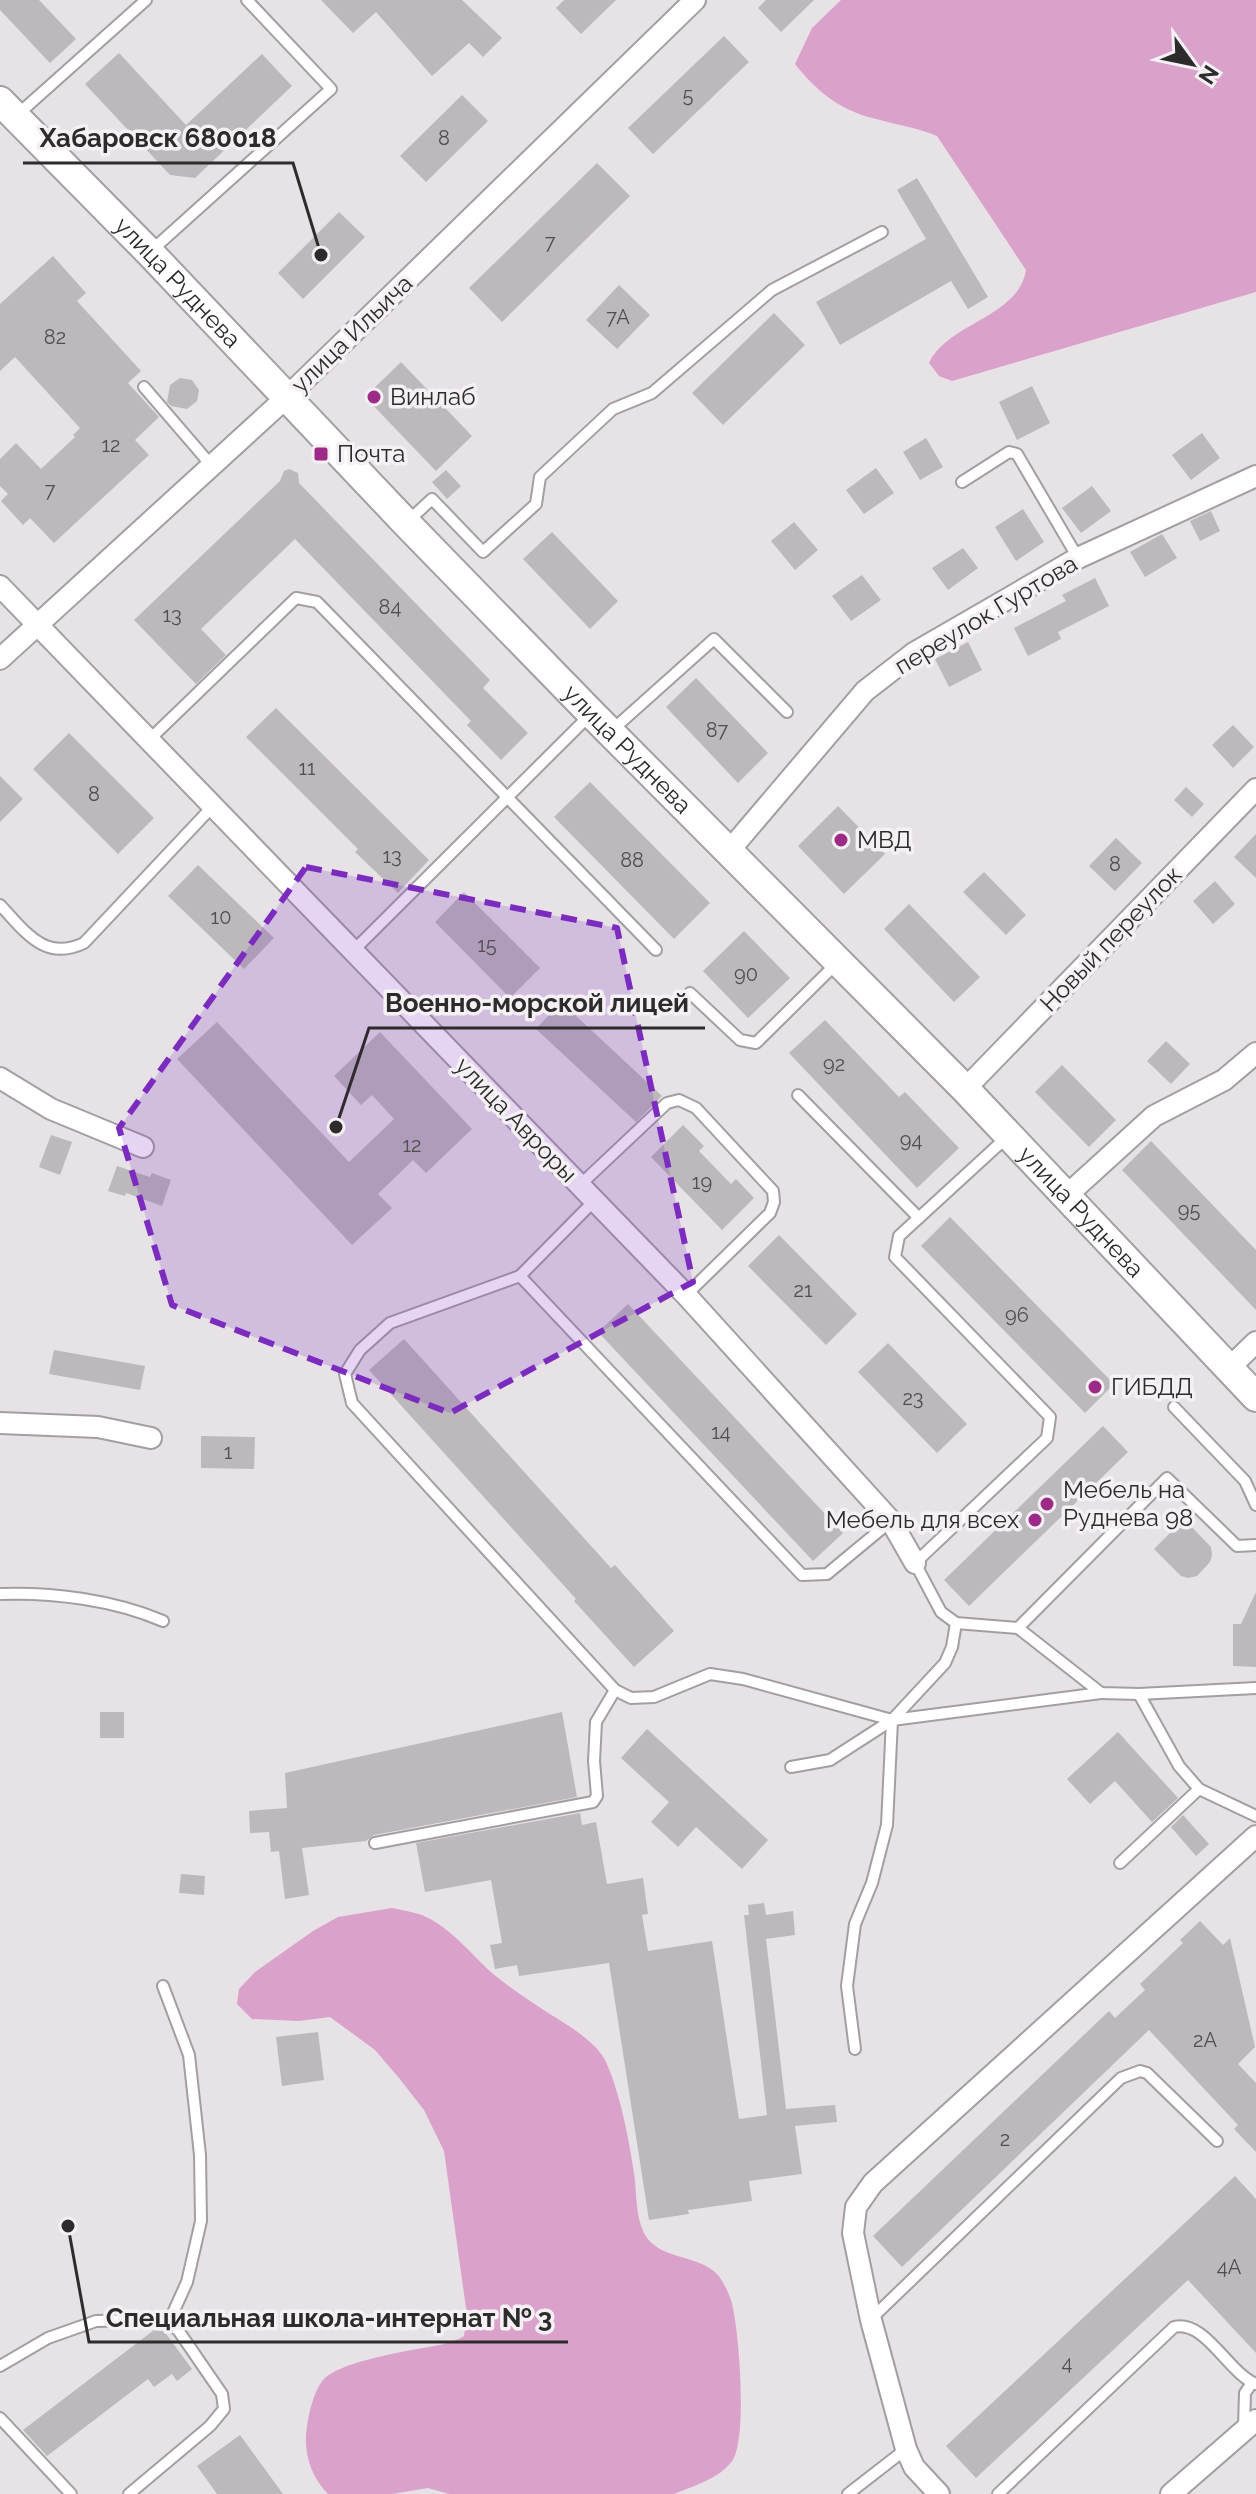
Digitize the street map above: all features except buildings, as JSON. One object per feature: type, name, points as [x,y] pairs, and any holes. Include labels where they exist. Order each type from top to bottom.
[{"type":"main road","name":"улица Руднева","points":[[8,109],[601,723],[965,1089],[1256,1397]]},
{"type":"street","name":"улица Ильича","points":[[0,659],[288,396],[695,0]]},
{"type":"street","name":"переулок Гуртова","points":[[729,851],[865,691],[914,653],[1078,558],[1256,476]]},
{"type":"street","name":"улица Авроры","points":[[0,586],[686,1295],[891,1521],[915,1563]]},
{"type":"street","name":"Новый переулок","points":[[965,1089],[1256,789]]},
{"type":"street","points":[[1066,1196],[1154,1116],[1224,1080],[1256,1053]]},
{"type":"street","points":[[0,1078],[51,1109],[143,1147]]},
{"type":"street","points":[[1229,1368],[1256,1342]]},
{"type":"street","points":[[0,1423],[98,1427],[151,1438]]},
{"type":"street","points":[[939,2494],[914,2467],[906,2449],[871,2320],[853,2233],[856,2207],[864,2193],[1256,1836]]},
{"type":"street","points":[[1171,2494],[1250,2425]]},
{"type":"lane","points":[[8,109],[146,0]]},
{"type":"lane","points":[[150,253],[331,89],[247,0]]},
{"type":"lane","points":[[406,523],[432,499],[483,552],[536,504],[540,477],[613,409],[652,393],[772,290],[882,232]]},
{"type":"lane","points":[[144,387],[211,465]]},
{"type":"lane","points":[[962,482],[1009,452],[1017,454],[1078,558]]},
{"type":"lane","points":[[150,739],[296,598],[317,602],[656,950]]},
{"type":"lane","points":[[353,951],[508,799],[601,723],[714,639],[787,712]]},
{"type":"lane","points":[[0,905],[35,942],[53,948],[71,949],[84,943],[213,806]]},
{"type":"lane","points":[[690,993],[740,1040],[756,1043],[838,961]]},
{"type":"lane","points":[[798,1095],[919,1218]]},
{"type":"lane","points":[[580,1185],[667,1103],[679,1100],[696,1108],[773,1191],[774,1202],[770,1213],[686,1295]]},
{"type":"lane","points":[[1009,1136],[899,1236],[895,1257],[1050,1417],[1047,1438],[915,1563],[941,1612],[956,1623],[1018,1628],[1101,1693]]},
{"type":"lane","points":[[594,1201],[520,1276],[390,1323],[360,1350],[345,1374],[352,1403],[615,1690],[631,1698],[654,1697],[710,1674],[743,1679],[892,1720],[1101,1693],[1256,1688]]},
{"type":"lane","points":[[520,1276],[802,1575],[827,1574],[891,1521]]},
{"type":"lane","points":[[1174,1407],[1245,1481],[1256,1505]]},
{"type":"lane","points":[[1018,1628],[1167,1478],[1237,1546],[1256,1545]]},
{"type":"lane","points":[[0,1594],[21,1593],[122,1607],[163,1621]]},
{"type":"lane","points":[[791,1767],[830,1760],[892,1720],[945,1663],[952,1647],[956,1623]]},
{"type":"lane","points":[[375,1843],[593,1802],[597,1796],[594,1761],[596,1722],[615,1690]]},
{"type":"lane","points":[[1139,1694],[1179,1766],[1199,1789],[1256,1816]]},
{"type":"lane","points":[[855,2049],[847,1986],[855,1924],[872,1883],[887,1825],[892,1720]]},
{"type":"lane","points":[[1120,1863],[1199,1789]]},
{"type":"lane","points":[[163,1986],[189,2055],[200,2168],[201,2221],[187,2282],[168,2324]]},
{"type":"lane","points":[[871,2320],[1121,2078],[1140,2071],[1147,2073],[1217,2141]]},
{"type":"lane","points":[[0,2366],[48,2338],[96,2321],[147,2320],[168,2324],[178,2330],[222,2394],[224,2409],[210,2426],[129,2494]]},
{"type":"lane","points":[[998,2494],[1174,2327],[1182,2325],[1199,2333],[1254,2384],[1245,2393],[1250,2425]]},
{"type":"lane","points":[[0,2418],[71,2494]]},
{"type":"lane","points":[[848,2494],[906,2449]]},
{"type":"highlighted area","points":[[306,867],[617,928],[693,1282],[450,1413],[172,1305],[119,1128]]},
{"type":"shaded area","points":[[841,0],[1256,0],[1256,292],[952,381],[939,376],[929,363],[938,349],[1010,299],[1021,286],[1026,270],[937,136],[852,111],[821,91],[795,64],[812,28]]},
{"type":"shaded area","points":[[392,1908],[422,1915],[442,1926],[502,1981],[584,2037],[601,2053],[616,2088],[623,2116],[644,2233],[658,2248],[716,2273],[731,2300],[739,2357],[740,2431],[732,2461],[713,2477],[674,2494],[449,2494],[428,2488],[392,2494],[328,2494],[317,2479],[309,2463],[306,2436],[312,2402],[323,2380],[355,2363],[444,2344],[464,2336],[467,2315],[444,2151],[424,2110],[399,2078],[375,2050],[330,2017],[299,2021],[252,2019],[237,2004],[239,1989],[255,1972],[313,1931],[338,1917]]},
{"type":"place","name":"Хабаровск 680018","points":[[321,255]]},
{"type":"place","name":"Винлаб","points":[[374,397]]},
{"type":"place","name":"Почта","points":[[321,454]]},
{"type":"place","name":"МВД","points":[[841,840]]},
{"type":"place","name":"Военно-морской лицей","points":[[336,1127]]},
{"type":"place","name":"ГИБДД","points":[[1095,1387]]},
{"type":"place","name":"Мебель на Руднева 98","points":[[1047,1504]]},
{"type":"place","name":"Мебель для всех","points":[[1035,1520]]},
{"type":"place","name":"Специальная школа-интернат № 3","points":[[68,2226]]}]
